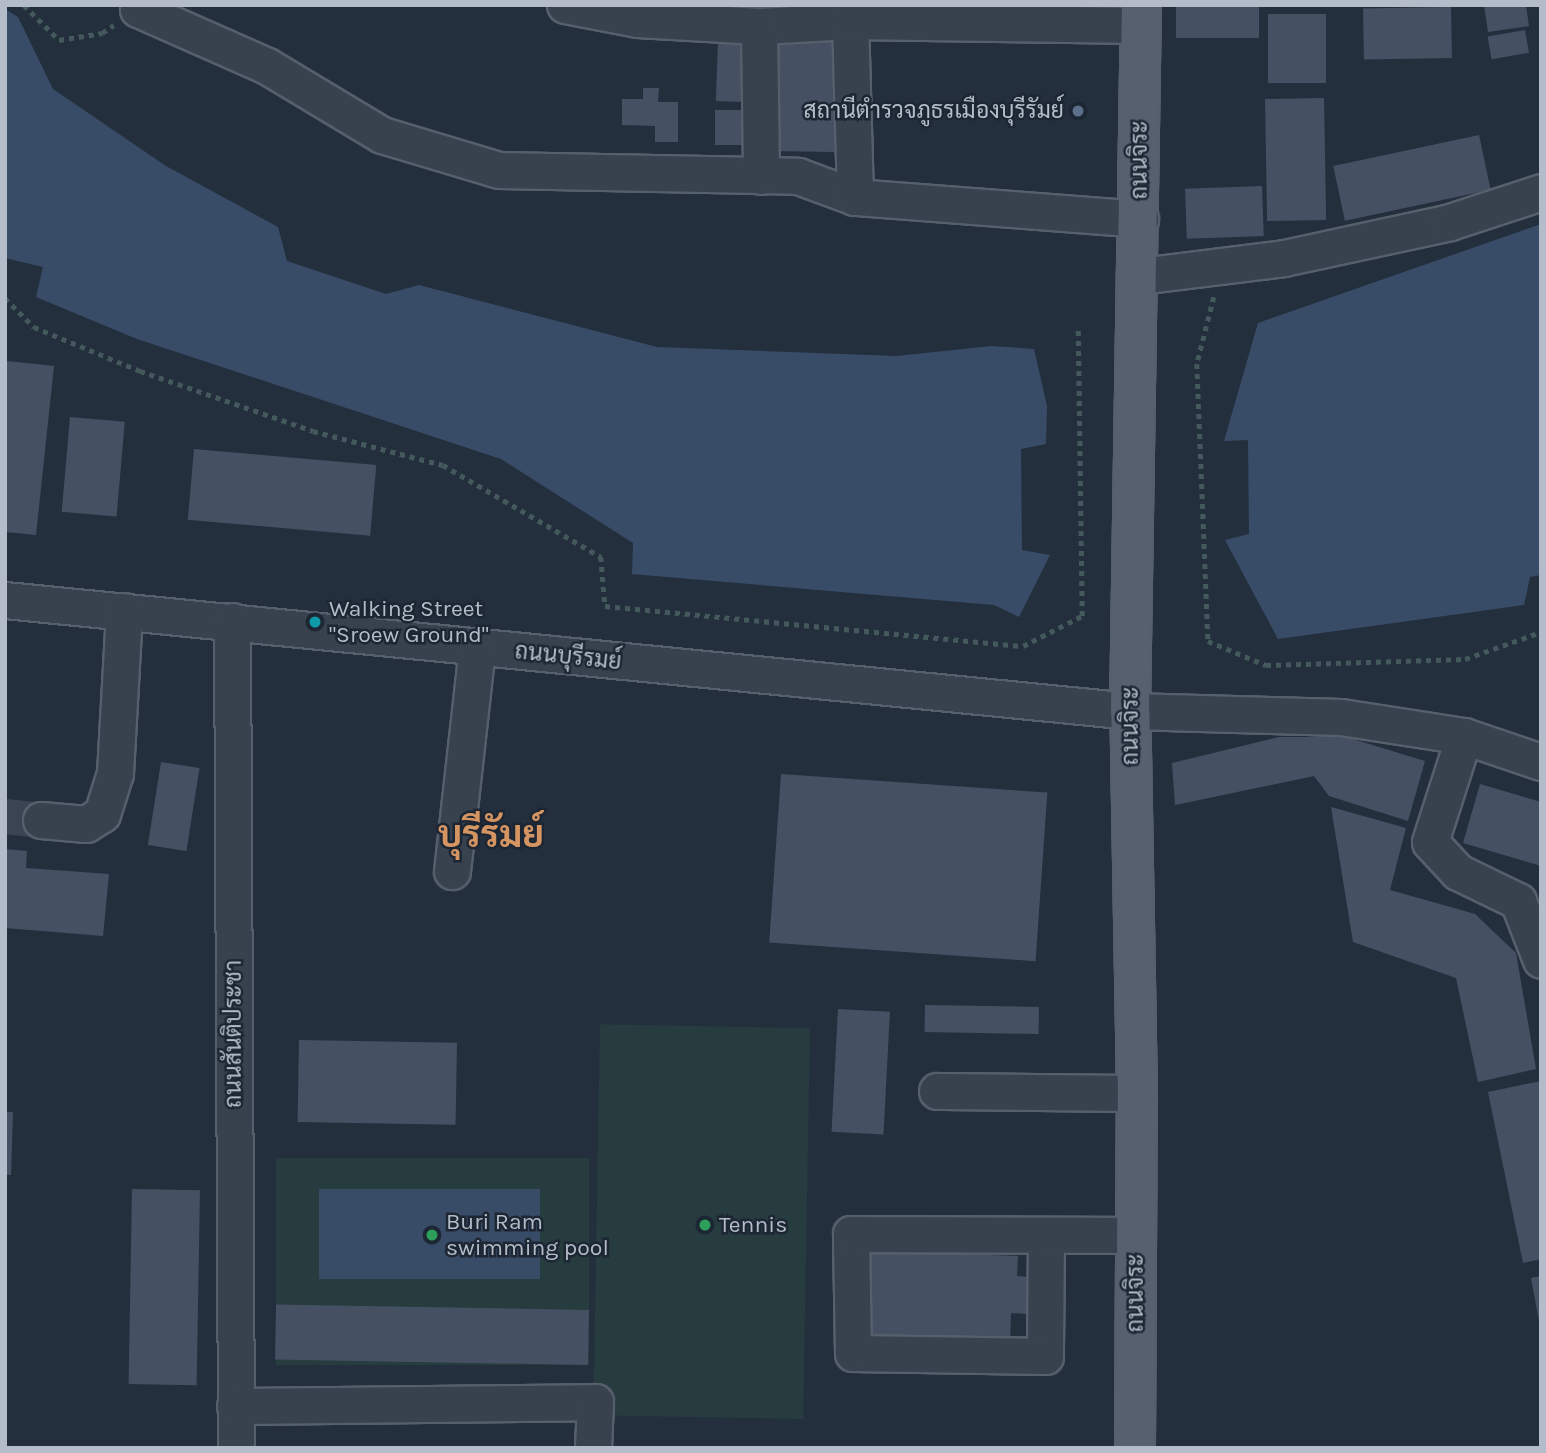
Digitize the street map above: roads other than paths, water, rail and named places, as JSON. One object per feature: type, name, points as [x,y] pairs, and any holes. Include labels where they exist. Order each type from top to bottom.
[{"type":"main road","name":"ถนนจิระ","points":[[1135,1448],[1137,1093],[1130,711],[1140,276],[1141,15]]},
{"type":"street","points":[[565,5],[637,19],[759,26],[850,21],[1141,15]]},
{"type":"street","points":[[139,7],[267,66],[382,135],[499,170],[798,176],[855,197],[1140,219]]},
{"type":"street","points":[[850,21],[855,197]]},
{"type":"street","points":[[759,26],[761,176]]},
{"type":"street","points":[[1140,276],[1296,255],[1450,222],[1541,192]]},
{"type":"street","name":"ถนนบุรีรมย์","points":[[5,600],[1130,711],[1341,717],[1464,736],[1541,762]]},
{"type":"street","points":[[41,820],[86,824],[102,814],[115,772],[124,611]]},
{"type":"street","name":"ถนนสันติประชา","points":[[232,621],[236,1448]]},
{"type":"street","points":[[452,871],[477,648]]},
{"type":"street","points":[[1464,736],[1430,842],[1458,872],[1518,901],[1541,960]]},
{"type":"street","points":[[937,1091],[1137,1093]]},
{"type":"street","points":[[1046,1235],[1045,1356],[853,1353],[851,1234],[1136,1235]]},
{"type":"street","points":[[235,1406],[595,1402],[593,1448]]},
{"type":"water","points":[[5,9],[18,17],[53,89],[166,166],[278,227],[287,261],[386,294],[419,285],[657,347],[896,356],[992,346],[1034,349],[1047,406],[1046,444],[1021,449],[1022,550],[1050,555],[1019,617],[994,605],[632,574],[633,543],[501,459],[137,339],[36,297],[43,267],[5,258]]},
{"type":"water","points":[[1541,224],[1541,575],[1530,577],[1524,605],[1278,639],[1225,540],[1249,534],[1248,440],[1224,441],[1258,323]]},
{"type":"water","points":[[319,1189],[540,1189],[540,1279],[319,1279]]},
{"type":"tunnel","points":[[5,816],[41,820]]},
{"type":"place","name":"สถานีตำรวจภูธรเมืองบุรีรัมย์","points":[[1078,111]]},
{"type":"place","name":"Walking Street \"Sroew Ground\"","points":[[315,622]]},
{"type":"place","name":"Tennis","points":[[705,1225]]},
{"type":"place","name":"Buri Ram swimming pool","points":[[432,1235]]},
{"type":"district","name":"บุรีรัมย์","points":[[491,835]]}]
